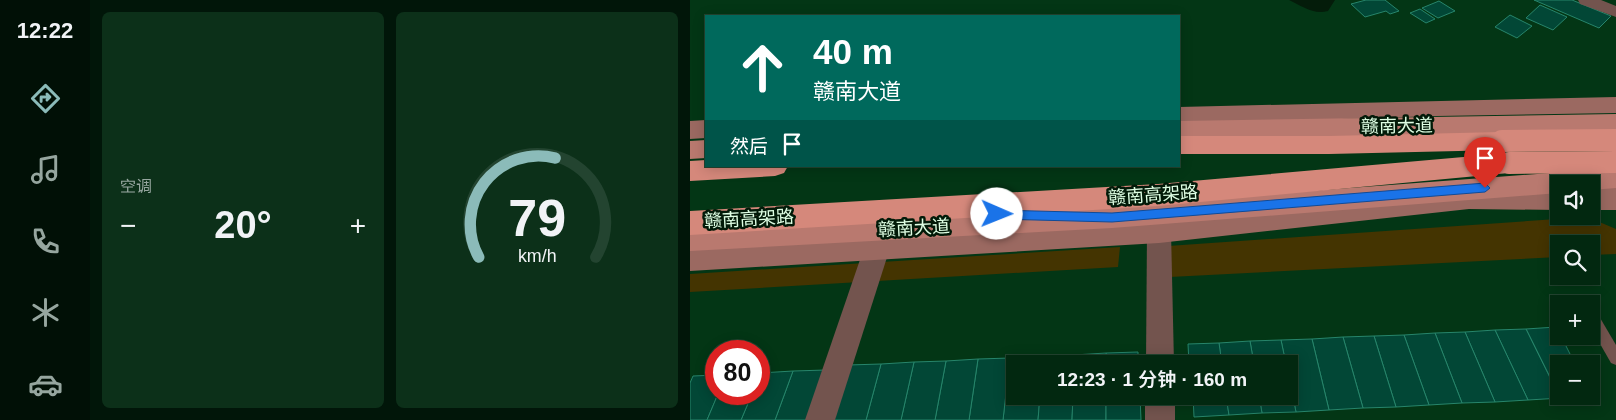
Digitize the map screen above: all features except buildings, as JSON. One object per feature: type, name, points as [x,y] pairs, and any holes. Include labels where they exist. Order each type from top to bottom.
[{"type":"highway","name":"赣南高架路","points":[[690,222],[1158,195],[1506,152],[1612,122]]},
{"type":"highway","points":[[1180,144],[1316,128]]},
{"type":"highway","name":"赣南高架路","points":[[1180,144],[1329,145],[1506,152],[1616,162]]},
{"type":"highway","points":[[690,171],[758,167]]},
{"type":"highway","points":[[882,211],[1112,217]]},
{"type":"main road","name":"赣南大道","points":[[1180,130],[1612,122]]},
{"type":"main road","points":[[1530,124],[1554,175]]},
{"type":"main road","points":[[690,150],[705,149]]},
{"type":"main road","name":"赣南大道","points":[[1600,181],[1616,178]]},
{"type":"main road","name":"赣南大道","points":[[690,239],[1112,217],[1550,191]]},
{"type":"street","points":[[1586,0],[1616,12]]},
{"type":"street","points":[[1180,116],[1612,122]]},
{"type":"street","points":[[690,130],[705,130]]},
{"type":"street","points":[[690,258],[1159,231],[1550,191]]},
{"type":"street","points":[[1600,199],[1616,199]]},
{"type":"street","points":[[1159,231],[1160,355]]},
{"type":"street","points":[[820,420],[876,248]]},
{"type":"street","points":[[1160,405],[1160,420]]},
{"type":"lane","points":[[1600,330],[1616,358]]},
{"type":"shaded area","points":[[1289,0],[1335,0],[1328,11],[1317,12]]},
{"type":"shaded area","points":[[1550,219],[1550,225],[1600,225],[1600,222],[1616,229],[1616,254],[1600,255],[1600,235],[1550,235],[1550,257],[1170,277],[1168,246]]},
{"type":"shaded area","points":[[1120,247],[1118,267],[690,292],[690,274]]},
{"type":"route","points":[[997,214],[1112,217],[1485,188]]}]
